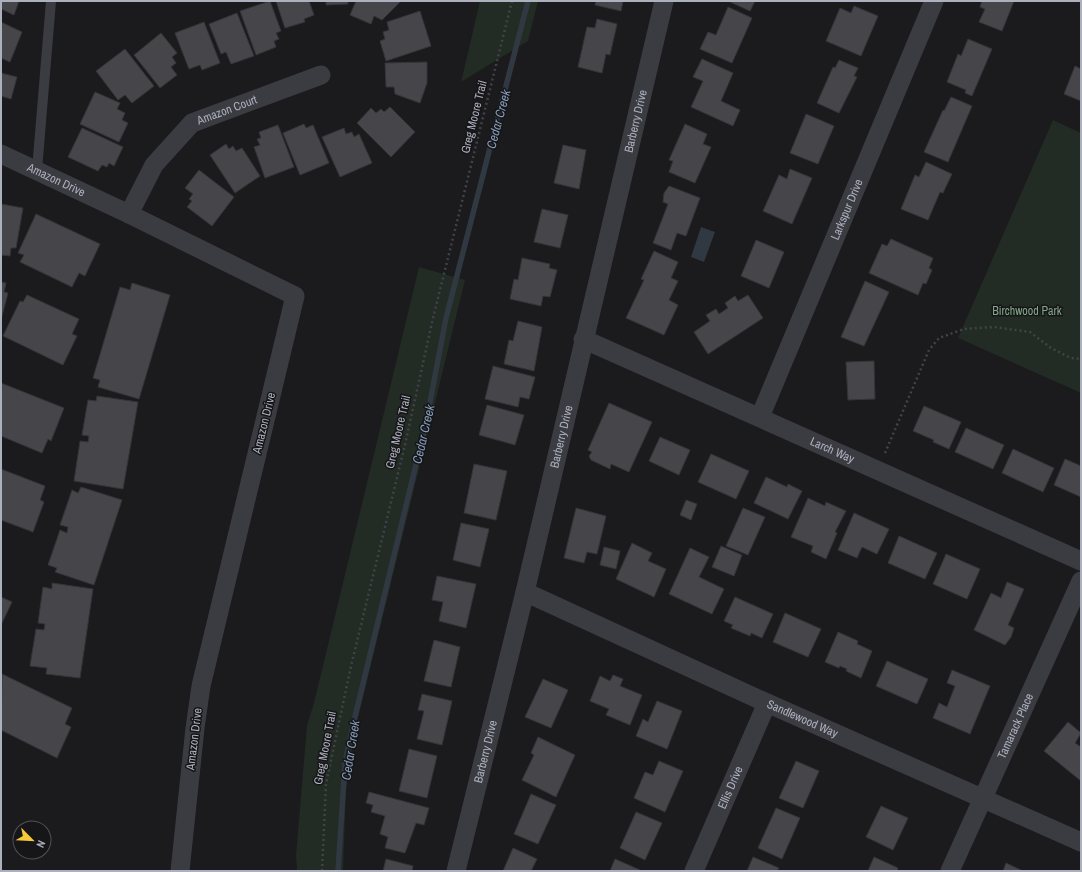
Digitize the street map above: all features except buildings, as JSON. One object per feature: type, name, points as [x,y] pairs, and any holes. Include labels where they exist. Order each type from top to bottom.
[{"type":"street","name":"Barberry Drive","points":[[456,871],[525,592],[583,339],[664,1]]},
{"type":"street","name":"Larkspur Drive","points":[[760,417],[934,1]]},
{"type":"street","name":"Amazon Court","points":[[129,214],[154,165],[192,123],[322,75]]},
{"type":"street","name":"Amazon Drive","points":[[1,154],[129,214],[295,296],[201,686],[195,728],[180,871]]},
{"type":"street","name":"Larch Way","points":[[583,339],[1081,561]]},
{"type":"street","name":"Tamarack Place","points":[[950,871],[1081,581]]},
{"type":"street","name":"Sandlewood Way","points":[[525,592],[981,800],[1081,842]]},
{"type":"street","name":"Ellis Drive","points":[[694,871],[767,703]]},
{"type":"lane","points":[[36,170],[52,1]]},
{"type":"path","name":"Greg Moore Trail","points":[[322,871],[326,784],[351,666],[403,456],[433,318],[512,1]]},
{"type":"path","points":[[876,469],[882,460],[929,350],[939,338],[964,329],[994,327],[1030,332],[1051,348],[1071,358],[1081,359]]},
{"type":"green space","points":[[480,1],[538,1],[528,41],[461,82]]},
{"type":"green space","name":"Birchwood Park","points":[[1053,120],[1081,133],[1081,393],[958,338]]},
{"type":"green space","points":[[419,267],[465,280],[357,722],[346,789],[343,871],[294,871],[297,870],[296,855],[307,725],[314,703]]},
{"type":"shaded area","points":[[701,227],[715,232],[704,262],[691,257]]},
{"type":"waterway","name":"Cedar Creek","points":[[338,871],[345,763],[353,725],[426,423],[446,318],[528,1]]}]
